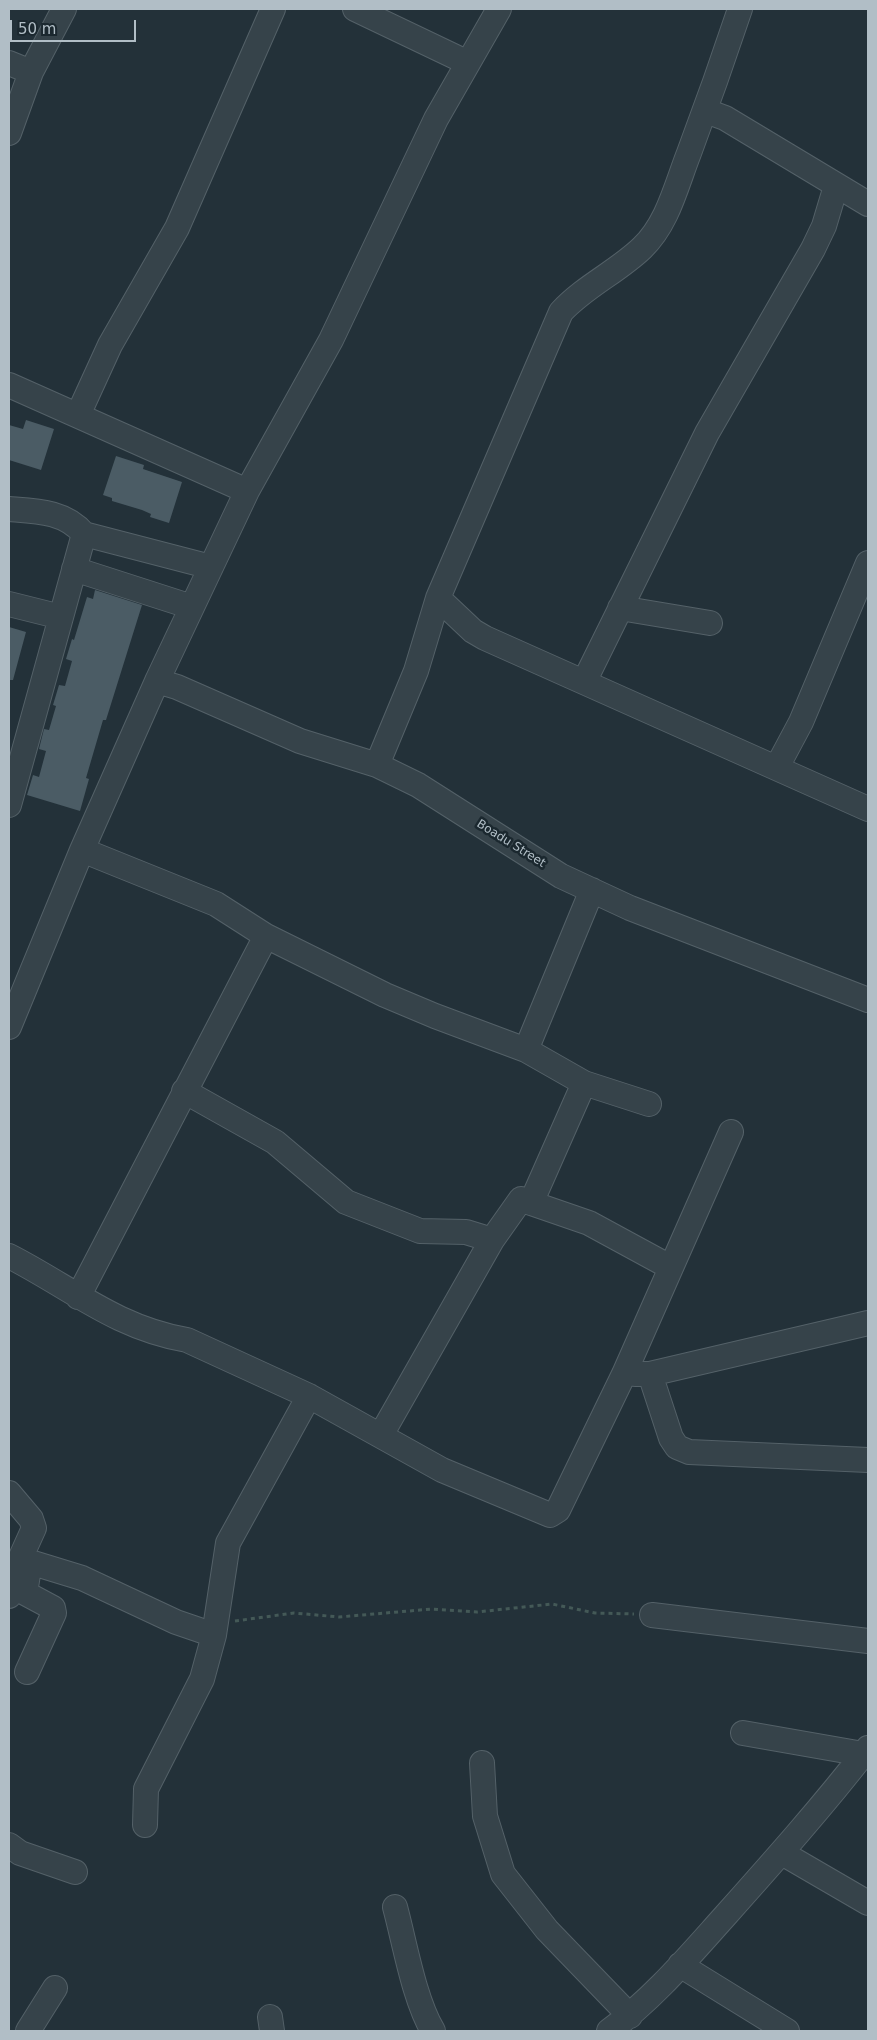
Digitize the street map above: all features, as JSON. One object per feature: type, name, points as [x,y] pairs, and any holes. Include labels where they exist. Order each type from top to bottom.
[{"type":"street","points":[[9,132],[31,72],[64,9]]},
{"type":"street","points":[[78,415],[110,345],[177,228],[273,9]]},
{"type":"street","points":[[355,9],[466,62]]},
{"type":"street","points":[[9,1027],[82,850],[157,681],[247,491],[331,340],[436,119],[466,62],[499,9]]},
{"type":"street","points":[[378,765],[416,672],[438,598],[561,312],[576,296],[642,249],[658,229],[670,204],[706,111],[740,9]]},
{"type":"street","points":[[9,63],[31,72]]},
{"type":"street","points":[[706,111],[725,118],[868,204]]},
{"type":"street","points":[[584,682],[707,434],[813,249],[824,226],[836,186]]},
{"type":"street","points":[[9,385],[247,491]]},
{"type":"street","points":[[9,509],[47,512],[76,524],[84,534],[211,567]]},
{"type":"street","points":[[9,804],[84,534]]},
{"type":"street","points":[[777,767],[801,722],[868,563]]},
{"type":"street","points":[[74,569],[192,608]]},
{"type":"street","points":[[438,598],[473,631],[868,809]]},
{"type":"street","points":[[9,604],[61,617]]},
{"type":"street","points":[[620,608],[710,623]]},
{"type":"street","name":"Boadu Street","points":[[157,681],[300,741],[378,765],[418,785],[561,876],[630,908],[868,1000]]},
{"type":"street","points":[[82,850],[216,904],[266,936],[384,995],[526,1050],[584,1083],[649,1104]]},
{"type":"street","points":[[526,1050],[592,890]]},
{"type":"street","points":[[78,1297],[266,936]]},
{"type":"street","points":[[530,1204],[584,1083]]},
{"type":"street","points":[[184,1091],[275,1142],[346,1202],[420,1231],[466,1232],[492,1240]]},
{"type":"street","points":[[9,1256],[34,1269],[109,1315],[169,1337],[187,1340],[309,1396],[442,1470],[550,1515],[558,1510],[624,1374],[731,1132]]},
{"type":"street","points":[[381,1435],[492,1240],[520,1198],[530,1204],[589,1223],[670,1267]]},
{"type":"street","points":[[624,1374],[650,1374],[868,1323]]},
{"type":"street","points":[[650,1374],[671,1438],[677,1447],[689,1452],[868,1460]]},
{"type":"street","points":[[145,1825],[146,1789],[202,1679],[214,1635],[228,1543],[309,1396]]},
{"type":"street","points":[[9,1493],[31,1519],[34,1528],[25,1561],[9,1596]]},
{"type":"street","points":[[25,1561],[82,1578],[176,1622],[214,1635]]},
{"type":"street","points":[[25,1561],[25,1593],[53,1608],[54,1613],[27,1672]]},
{"type":"street","points":[[652,1615],[868,1641]]},
{"type":"street","points":[[743,1733],[866,1751]]},
{"type":"street","points":[[609,2031],[630,2016],[680,1965],[782,1852],[866,1751]]},
{"type":"street","points":[[482,1763],[485,1816],[503,1874],[547,1930],[630,2016]]},
{"type":"street","points":[[9,1845],[20,1853],[76,1872]]},
{"type":"street","points":[[782,1852],[868,1903]]},
{"type":"street","points":[[396,1907],[412,1973],[428,2023],[433,2031]]},
{"type":"street","points":[[680,1965],[786,2031]]},
{"type":"street","points":[[28,2031],[55,1988]]},
{"type":"path","points":[[214,1635],[236,1620],[294,1613],[339,1617],[432,1609],[477,1612],[552,1604],[595,1613],[652,1615]]},
{"type":"building","points":[[26,420],[54,429],[41,470],[9,460],[9,425],[23,429]]},
{"type":"building","points":[[116,456],[144,465],[143,469],[182,482],[169,523],[150,517],[151,514],[142,510],[112,501],[112,498],[103,495]]},
{"type":"building","points":[[95,590],[142,605],[106,720],[103,720],[86,778],[89,779],[80,811],[27,795],[33,775],[39,777],[46,751],[39,749],[44,729],[49,730],[56,706],[53,705],[59,685],[65,686],[72,661],[66,659],[72,639],[74,640],[87,597],[93,599]]},
{"type":"building","points":[[9,627],[26,632],[13,680],[9,680]]}]
